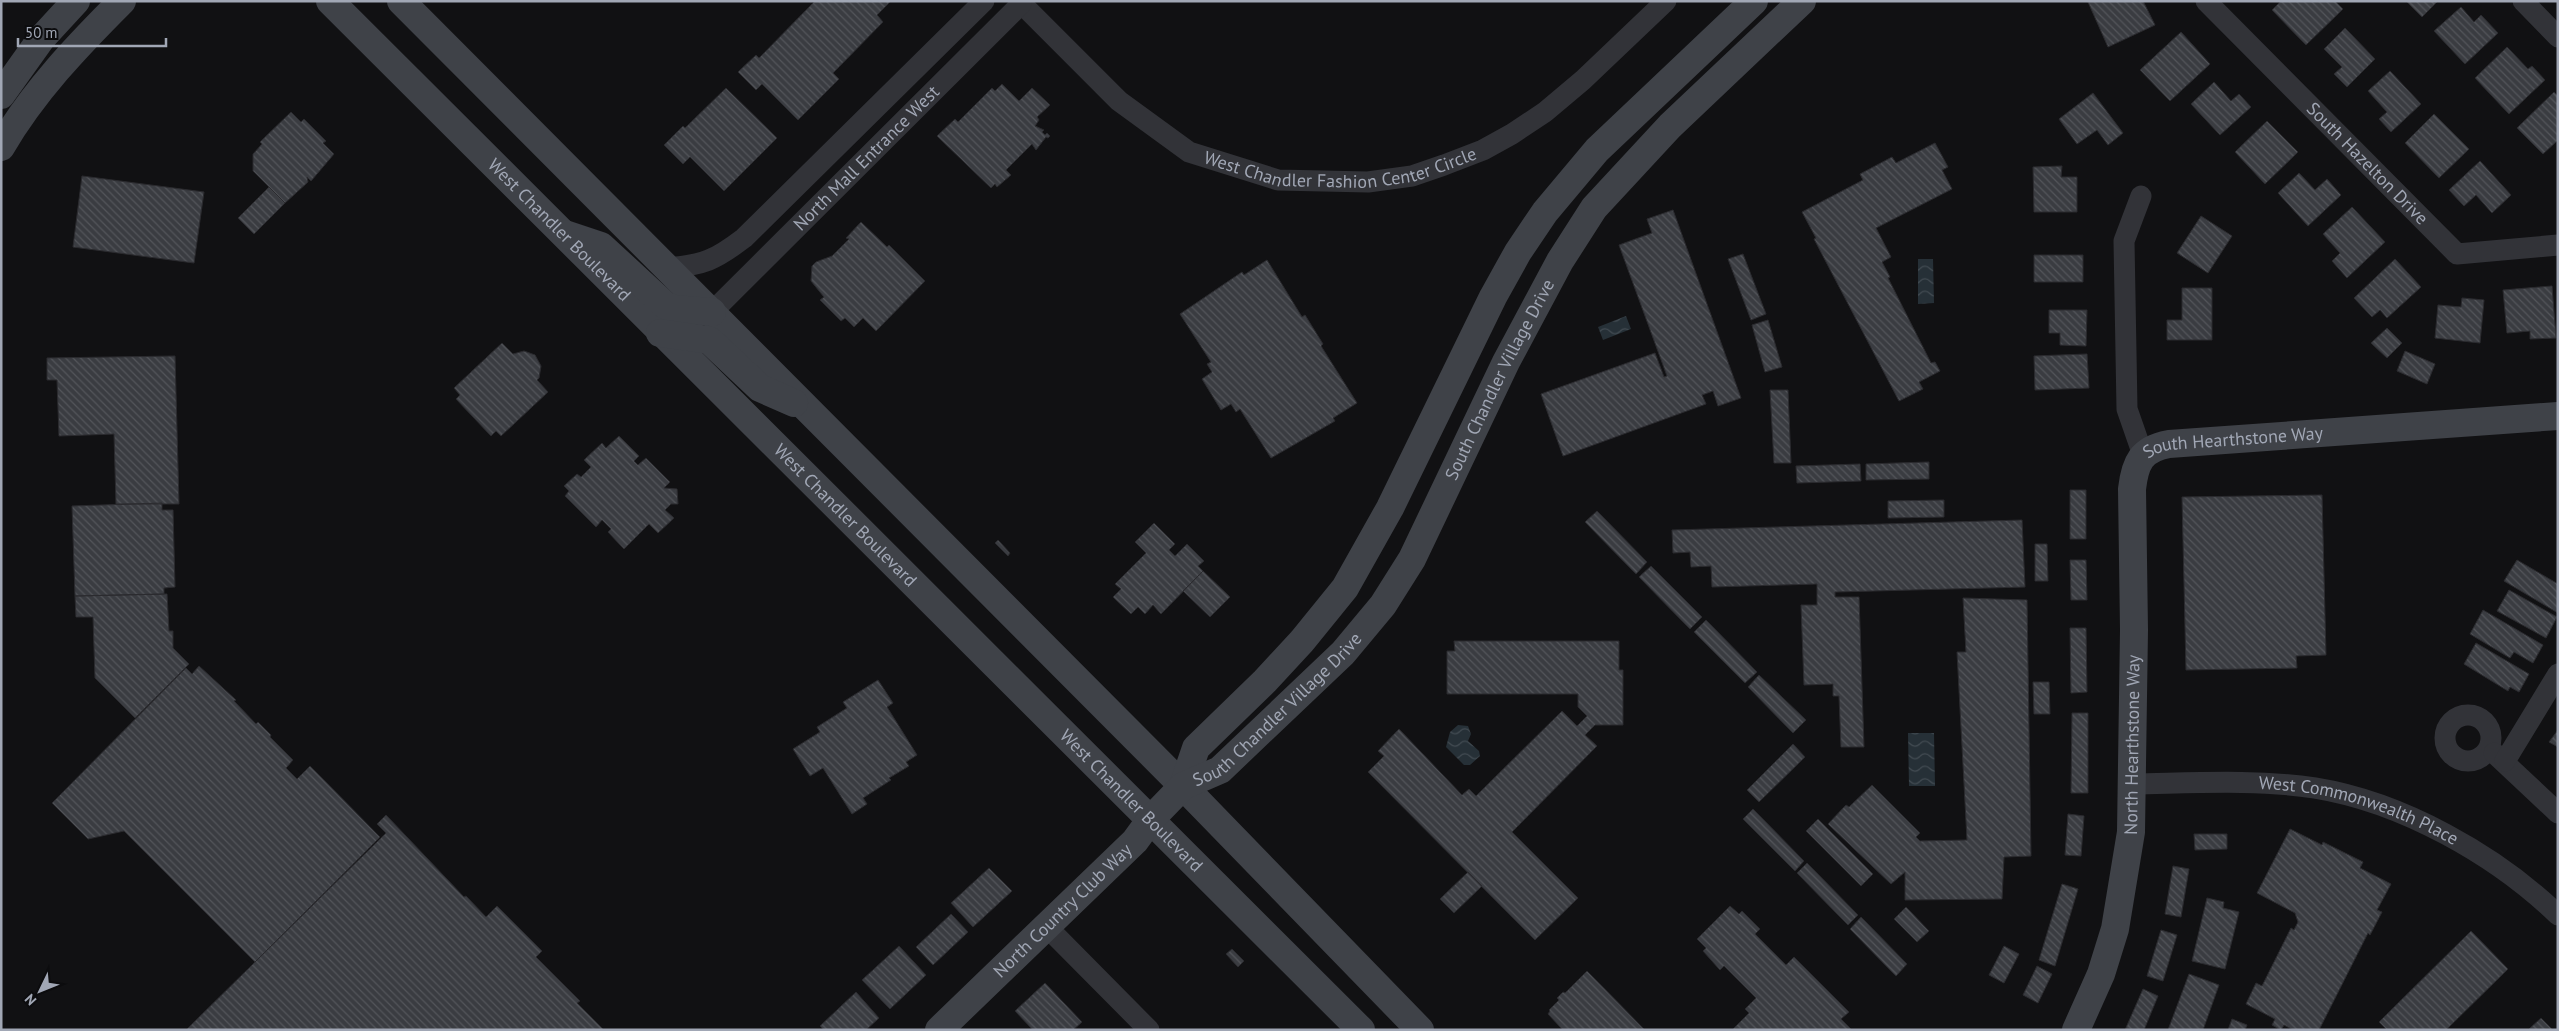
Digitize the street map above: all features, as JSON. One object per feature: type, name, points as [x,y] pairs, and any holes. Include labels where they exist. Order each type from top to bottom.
[{"type":"street","points":[[1,95],[41,39],[76,1]]},
{"type":"street","points":[[1,147],[23,112],[46,82],[122,1]]},
{"type":"street","name":"West Chandler Boulevard","points":[[330,1],[660,333],[700,370],[1361,1030]]},
{"type":"street","points":[[401,1],[1183,786],[1420,1030]]},
{"type":"street","name":"North Mall Entrance West","points":[[668,268],[695,266],[711,261],[744,238],[984,1]]},
{"type":"street","name":"West Chandler Fashion Center Circle","points":[[1020,3],[1119,101],[1189,152],[1278,180],[1368,182],[1412,176],[1483,150],[1512,134],[1545,112],[1583,80],[1666,1]]},
{"type":"street","name":"South Chandler Village Drive","points":[[1183,786],[1196,748],[1265,681],[1332,606],[1345,588],[1377,532],[1468,344],[1531,232],[1559,193],[1598,150],[1754,1]]},
{"type":"street","name":"South Chandler Village Drive","points":[[1183,786],[1220,770],[1318,677],[1370,623],[1396,587],[1412,559],[1510,353],[1560,260],[1594,208],[1611,187],[1676,120],[1802,1]]},
{"type":"street","name":"South Hazelton Drive","points":[[2206,1],[2457,254],[2558,245]]},
{"type":"street","points":[[2523,1],[2558,37]]},
{"type":"street","name":"North Mall Entrance West","points":[[712,312],[1020,3]]},
{"type":"street","name":"South Hearthstone Way","points":[[2141,196],[2124,241],[2127,409],[2143,455],[2169,444],[2558,416]]},
{"type":"street","points":[[561,233],[601,246],[665,305],[674,309],[712,312]]},
{"type":"street","points":[[660,333],[709,340],[760,388],[810,410]]},
{"type":"street","name":"North Hearthstone Way","points":[[2076,1030],[2101,974],[2121,908],[2132,832],[2132,489],[2134,471],[2143,455]]},
{"type":"street","points":[[1332,606],[1370,623]]},
{"type":"street","points":[[2558,674],[2496,755],[2558,814]]},
{"type":"street","name":"West Commonwealth Place","points":[[2133,784],[2257,782],[2317,789],[2358,799],[2395,812],[2438,831],[2478,852],[2533,891],[2558,915]]},
{"type":"street","name":"North Country Club Way","points":[[939,1030],[1134,841],[1150,819],[1183,786]]},
{"type":"street","points":[[1047,927],[1149,1030]]},
{"type":"water","points":[[1918,259],[1933,259],[1934,303],[1918,304]]},
{"type":"water","points":[[1626,316],[1631,329],[1603,340],[1598,327]]},
{"type":"water","points":[[1458,725],[1468,726],[1471,734],[1468,741],[1479,751],[1480,756],[1470,765],[1464,765],[1446,747],[1450,732]]},
{"type":"water","points":[[1908,733],[1934,733],[1935,786],[1909,786]]},
{"type":"building","points":[[815,1],[891,1],[877,15],[883,22],[833,73],[839,79],[798,120],[762,84],[756,90],[738,72],[756,55],[759,58]]},
{"type":"building","points":[[2143,1],[2155,25],[2108,47],[2088,2]]},
{"type":"building","points":[[2281,1],[2335,1],[2343,9],[2306,45],[2272,10]]},
{"type":"building","points":[[2406,1],[2438,1],[2422,17]]},
{"type":"building","points":[[2461,7],[2474,22],[2481,15],[2498,33],[2465,64],[2434,31]]},
{"type":"building","points":[[2345,28],[2375,59],[2347,87],[2334,74],[2342,67],[2324,49]]},
{"type":"building","points":[[2181,32],[2210,64],[2170,101],[2140,70]]},
{"type":"building","points":[[2507,47],[2528,69],[2532,66],[2545,80],[2509,114],[2475,78]]},
{"type":"building","points":[[2390,71],[2421,104],[2391,132],[2379,119],[2387,112],[2368,91]]},
{"type":"building","points":[[2214,82],[2231,101],[2239,94],[2251,107],[2220,135],[2191,104]]},
{"type":"building","points":[[1002,84],[1019,101],[1032,88],[1050,105],[1037,117],[1039,120],[1035,126],[1044,130],[1042,132],[1045,135],[1047,133],[1050,136],[1046,137],[1036,150],[1032,144],[1006,170],[1011,175],[997,187],[995,184],[991,188],[937,136],[955,119],[958,122],[992,88],[995,91]]},
{"type":"building","points":[[726,88],[777,138],[724,191],[690,157],[683,164],[664,145],[683,126],[685,128]]},
{"type":"building","points":[[2554,92],[2558,96],[2558,140],[2543,154],[2517,128]]},
{"type":"building","points":[[2093,93],[2123,133],[2108,145],[2097,130],[2077,144],[2059,119]]},
{"type":"building","points":[[291,112],[301,122],[304,119],[326,141],[323,143],[334,154],[311,181],[307,177],[308,182],[285,203],[253,171],[253,154],[262,144],[260,142]]},
{"type":"building","points":[[2434,114],[2469,149],[2439,178],[2405,143]]},
{"type":"building","points":[[2267,121],[2298,152],[2265,184],[2235,152]]},
{"type":"building","points":[[1935,143],[1948,167],[1942,170],[1952,189],[1876,228],[1891,257],[1882,262],[1890,277],[1888,278],[1931,363],[1935,362],[1940,371],[1919,382],[1923,389],[1899,401],[1814,239],[1816,238],[1802,212],[1863,180],[1860,174],[1892,157],[1896,163]]},
{"type":"building","points":[[2480,161],[2511,195],[2492,213],[2476,195],[2464,206],[2449,190]]},
{"type":"building","points":[[2062,166],[2061,177],[2077,177],[2077,212],[2034,212],[2033,167]]},
{"type":"building","points":[[2299,173],[2315,190],[2327,179],[2341,195],[2308,226],[2278,193]]},
{"type":"building","points":[[82,176],[204,192],[194,263],[73,247]]},
{"type":"building","points":[[269,187],[285,203],[254,234],[238,218]]},
{"type":"building","points":[[2352,207],[2385,242],[2347,278],[2332,261],[2340,253],[2323,234]]},
{"type":"building","points":[[1673,210],[1741,398],[1718,406],[1713,391],[1702,395],[1706,404],[1563,456],[1541,394],[1655,353],[1664,377],[1667,376],[1619,245],[1652,233],[1647,219]]},
{"type":"building","points":[[2201,216],[2232,236],[2208,273],[2177,253]]},
{"type":"building","points":[[861,222],[887,247],[889,245],[925,281],[876,331],[863,318],[854,327],[845,318],[841,321],[820,300],[824,297],[811,281],[812,266],[816,262],[832,256],[849,239],[846,238]]},
{"type":"building","points":[[1743,254],[1766,314],[1751,320],[1728,259]]},
{"type":"building","points":[[2034,255],[2083,255],[2083,282],[2034,282]]},
{"type":"building","points":[[2395,259],[2421,287],[2387,318],[2380,310],[2372,317],[2354,298]]},
{"type":"building","points":[[1267,260],[1302,317],[1305,315],[1323,344],[1321,346],[1357,403],[1333,418],[1335,421],[1271,458],[1240,409],[1236,412],[1231,404],[1221,410],[1202,379],[1212,372],[1207,364],[1211,362],[1180,314],[1242,272],[1244,275]]},
{"type":"building","points":[[2552,286],[2556,338],[2530,339],[2530,331],[2507,333],[2503,290]]},
{"type":"building","points":[[2182,288],[2212,288],[2212,340],[2167,340],[2167,320],[2182,320]]},
{"type":"building","points":[[2462,298],[2484,300],[2480,343],[2435,338],[2438,305],[2461,307]]},
{"type":"building","points":[[2049,310],[2087,310],[2086,346],[2060,345],[2060,333],[2049,333]]},
{"type":"building","points":[[1768,320],[1782,367],[1765,372],[1752,325]]},
{"type":"building","points":[[2387,328],[2402,343],[2387,358],[2371,343]]},
{"type":"building","points":[[502,343],[513,354],[524,351],[535,355],[541,366],[537,380],[548,392],[501,436],[496,431],[491,436],[456,399],[460,395],[454,388]]},
{"type":"building","points":[[2405,351],[2435,364],[2427,384],[2397,371]]},
{"type":"building","points":[[2087,354],[2089,388],[2035,390],[2034,356]]},
{"type":"building","points":[[175,356],[179,504],[116,504],[114,434],[59,436],[57,380],[47,380],[47,358]]},
{"type":"building","points":[[1770,390],[1788,390],[1791,463],[1774,463]]},
{"type":"building","points":[[619,436],[639,456],[634,461],[638,465],[646,458],[670,482],[664,488],[677,489],[678,504],[671,504],[665,510],[674,518],[658,533],[649,524],[624,549],[608,532],[611,529],[602,520],[596,527],[565,496],[569,491],[564,486],[577,474],[581,477],[591,467],[584,460],[602,443],[606,448]]},
{"type":"building","points":[[1929,462],[1929,479],[1866,480],[1866,464]]},
{"type":"building","points":[[1860,464],[1861,481],[1797,483],[1796,466]]},
{"type":"building","points":[[2070,490],[2086,490],[2086,539],[2070,539]]},
{"type":"building","points":[[2322,495],[2326,655],[2296,656],[2297,668],[2186,670],[2182,497]]},
{"type":"building","points":[[1944,500],[1944,517],[1888,518],[1888,501]]},
{"type":"building","points":[[162,503],[162,510],[173,510],[175,587],[164,588],[164,594],[75,596],[72,506]]},
{"type":"building","points":[[1597,511],[1647,562],[1636,574],[1585,522]]},
{"type":"building","points":[[2022,520],[2025,587],[1835,592],[1835,597],[1859,597],[1864,747],[1841,747],[1839,696],[1833,696],[1833,684],[1804,685],[1801,605],[1817,605],[1817,584],[1712,587],[1711,566],[1691,567],[1690,552],[1673,553],[1672,530]]},
{"type":"building","points":[[1154,523],[1175,544],[1169,550],[1175,556],[1187,544],[1204,561],[1198,566],[1203,571],[1161,614],[1153,605],[1145,614],[1138,607],[1131,614],[1113,597],[1121,589],[1115,584],[1146,553],[1135,542]]},
{"type":"building","points":[[998,540],[1010,553],[1008,556],[995,543]]},
{"type":"building","points":[[2035,544],[2047,544],[2048,581],[2035,581]]},
{"type":"building","points":[[2070,560],[2086,560],[2087,600],[2071,600]]},
{"type":"building","points":[[2517,560],[2558,584],[2558,613],[2504,581]]},
{"type":"building","points":[[1651,566],[1702,617],[1690,629],[1639,577]]},
{"type":"building","points":[[1203,571],[1230,597],[1210,617],[1183,591]]},
{"type":"building","points":[[2509,590],[2557,617],[2546,638],[2497,611]]},
{"type":"building","points":[[167,594],[169,631],[173,631],[173,648],[189,664],[135,718],[95,678],[93,617],[76,617],[75,596]]},
{"type":"building","points":[[1963,598],[2027,600],[2031,856],[2004,857],[2002,899],[1905,900],[1905,872],[1891,884],[1828,824],[1846,805],[1849,807],[1872,785],[1920,833],[1916,837],[1920,841],[1967,840],[1957,652],[1966,652]]},
{"type":"building","points":[[2483,610],[2543,645],[2533,663],[2514,652],[2510,658],[2470,634]]},
{"type":"building","points":[[1706,620],[1757,672],[1745,683],[1694,632]]},
{"type":"building","points":[[2070,628],[2086,628],[2087,692],[2071,693]]},
{"type":"building","points":[[1454,641],[1619,641],[1619,670],[1623,670],[1623,725],[1595,725],[1585,735],[1597,746],[1512,832],[1578,898],[1535,940],[1368,772],[1384,756],[1378,751],[1399,729],[1462,795],[1469,789],[1476,796],[1562,711],[1577,726],[1587,716],[1578,707],[1578,694],[1447,694],[1447,651],[1455,651]]},
{"type":"building","points":[[2476,643],[2529,674],[2519,692],[2510,687],[2508,691],[2464,664]]},
{"type":"building","points":[[199,666],[236,700],[234,701],[256,724],[258,722],[271,735],[270,737],[293,760],[286,768],[297,779],[310,766],[380,837],[255,962],[124,831],[88,839],[52,803],[186,668],[192,674]]},
{"type":"building","points":[[1759,675],[1806,720],[1793,733],[1748,687]]},
{"type":"building","points":[[878,680],[893,703],[887,707],[917,755],[906,762],[909,766],[889,778],[891,780],[863,798],[867,804],[852,814],[823,768],[810,776],[793,749],[820,732],[817,727],[847,708],[843,702]]},
{"type":"building","points":[[2033,682],[2049,682],[2050,714],[2034,714]]},
{"type":"building","points":[[2072,713],[2088,713],[2088,793],[2071,793]]},
{"type":"building","points":[[2558,730],[2558,747],[2549,742]]},
{"type":"building","points":[[1793,744],[1805,757],[1759,802],[1747,790]]},
{"type":"building","points":[[1753,809],[1804,861],[1795,871],[1743,819]]},
{"type":"building","points":[[2068,814],[2084,816],[2081,856],[2065,855]]},
{"type":"building","points":[[386,815],[464,897],[466,896],[486,917],[497,906],[542,951],[536,957],[580,1001],[577,1003],[604,1030],[186,1030],[386,833],[377,824]]},
{"type":"building","points":[[1818,819],[1873,874],[1861,886],[1806,831]]},
{"type":"building","points":[[2290,829],[2322,845],[2323,842],[2363,862],[2360,868],[2391,884],[2377,910],[2382,912],[2370,935],[2368,933],[2319,1030],[2293,1030],[2284,1025],[2281,1030],[2272,1025],[2275,1019],[2246,1004],[2256,983],[2262,986],[2291,928],[2294,930],[2298,922],[2295,913],[2257,893]]},
{"type":"building","points":[[2194,834],[2227,834],[2227,849],[2195,850]]},
{"type":"building","points":[[1807,863],[1858,915],[1848,925],[1797,873]]},
{"type":"building","points":[[2173,866],[2189,869],[2181,917],[2165,914]]},
{"type":"building","points":[[989,868],[1012,891],[973,927],[951,903]]},
{"type":"building","points":[[1468,872],[1482,886],[1454,913],[1440,899]]},
{"type":"building","points":[[2062,884],[2078,889],[2055,966],[2039,960]]},
{"type":"building","points":[[2207,898],[2224,902],[2223,908],[2239,912],[2225,969],[2192,961]]},
{"type":"building","points":[[1730,906],[1739,914],[1742,911],[1760,929],[1755,934],[1786,965],[1794,957],[1849,1012],[1841,1019],[1852,1030],[1732,1030],[1749,1013],[1745,1009],[1756,998],[1724,966],[1720,970],[1703,951],[1706,948],[1697,939]]},
{"type":"building","points":[[1906,907],[1929,931],[1917,942],[1894,919]]},
{"type":"building","points":[[951,914],[968,932],[933,965],[916,947]]},
{"type":"building","points":[[1861,917],[1907,964],[1896,976],[1850,929]]},
{"type":"building","points":[[2161,930],[2177,935],[2163,981],[2147,976]]},
{"type":"building","points":[[2471,931],[2508,969],[2446,1030],[2387,1030],[2379,1022]]},
{"type":"building","points":[[899,946],[926,975],[890,1009],[862,980]]},
{"type":"building","points":[[2004,946],[2019,954],[2004,983],[1989,975]]},
{"type":"building","points":[[1232,949],[1244,961],[1238,967],[1226,954]]},
{"type":"building","points":[[2037,966],[2052,974],[2038,1003],[2023,995]]},
{"type":"building","points":[[1587,971],[1645,1030],[1563,1030],[1548,1014],[1549,1010],[1559,1000],[1557,998],[1563,992],[1565,993]]},
{"type":"building","points":[[2189,974],[2219,985],[2203,1030],[2168,1030]]},
{"type":"building","points":[[1045,983],[1082,1022],[1073,1030],[1033,1030],[1015,1011]]},
{"type":"building","points":[[2143,989],[2158,996],[2144,1030],[2125,1030]]},
{"type":"building","points":[[856,992],[879,1018],[866,1030],[824,1030],[820,1026]]},
{"type":"building","points":[[2541,1018],[2553,1030],[2528,1030]]},
{"type":"building","points":[[2232,1019],[2247,1025],[2245,1030],[2228,1030]]}]
